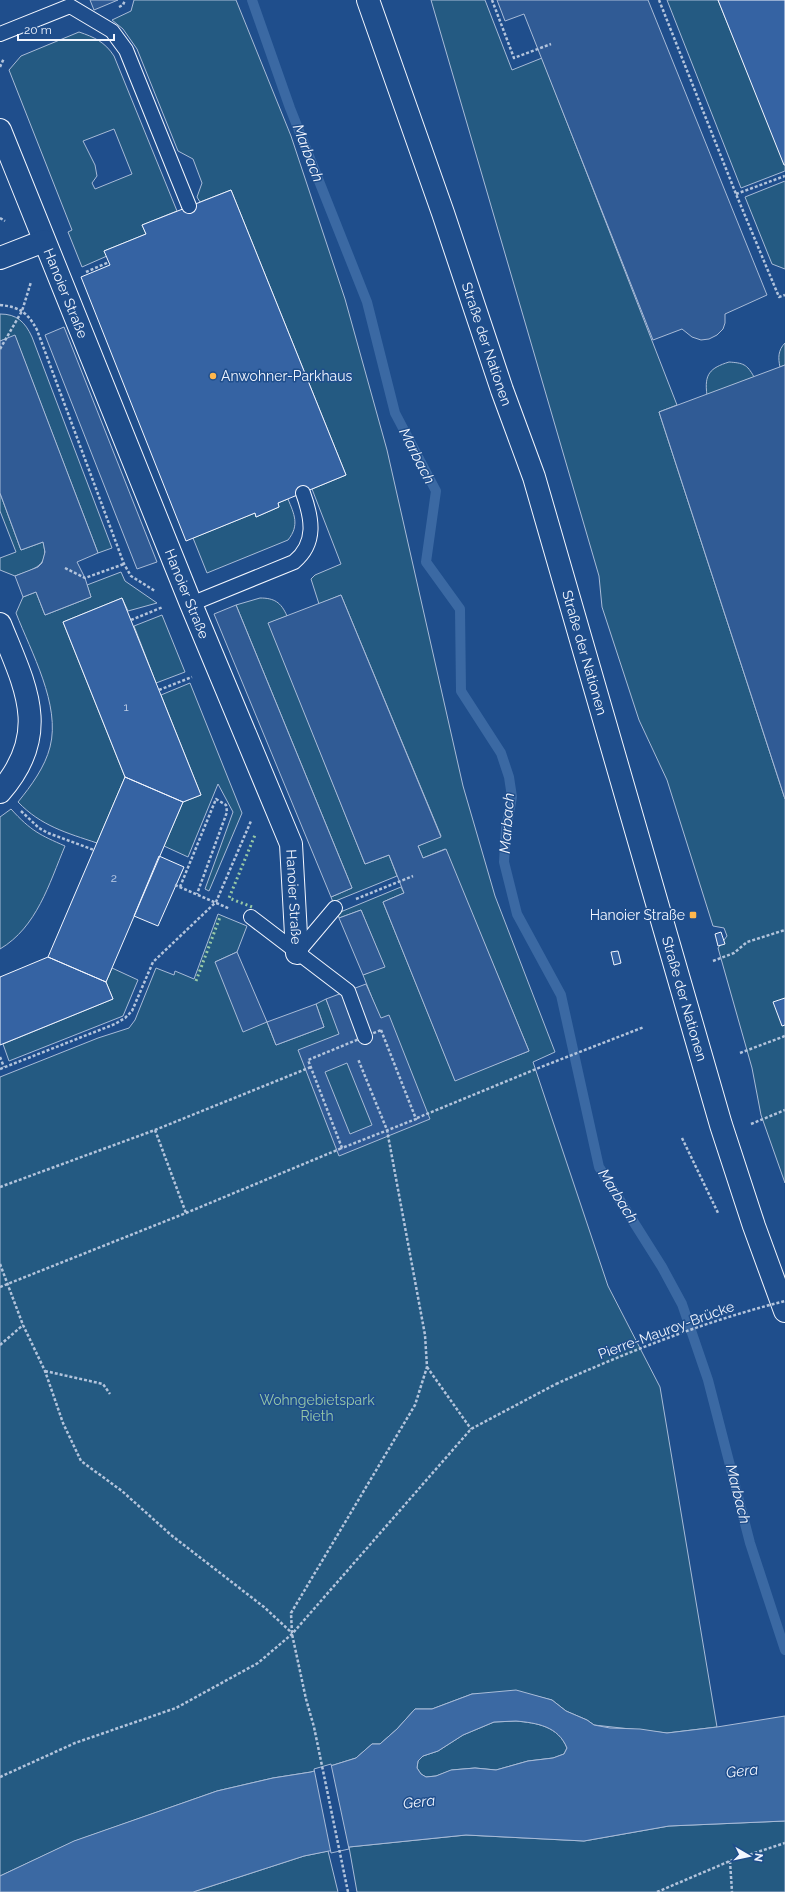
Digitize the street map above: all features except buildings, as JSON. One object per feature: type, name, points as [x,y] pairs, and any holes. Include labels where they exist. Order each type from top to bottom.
[{"type":"main road","name":"Straße der Nationen","points":[[368,0],[502,390],[534,477],[721,1125],[754,1226],[785,1311]]},
{"type":"main road","name":"Hanoier Straße","points":[[0,130],[191,604],[291,844],[297,953]]},
{"type":"main road","points":[[0,258],[44,241]]},
{"type":"main road","points":[[0,624],[25,688],[31,718],[30,732],[22,757],[10,780],[0,792]]},
{"type":"lane","points":[[0,34],[70,6],[112,31],[120,39],[129,56],[189,206]]},
{"type":"lane","points":[[191,604],[294,562],[300,556],[310,538],[312,527],[302,493]]},
{"type":"lane","points":[[297,953],[335,908]]},
{"type":"lane","points":[[251,917],[348,991],[365,1036]]},
{"type":"path","points":[[492,0],[514,58],[551,44]]},
{"type":"path","points":[[659,0],[736,194],[779,297],[785,295]]},
{"type":"path","points":[[736,194],[785,176]]},
{"type":"path","points":[[80,274],[109,262]]},
{"type":"path","points":[[0,305],[11,306],[22,311],[31,318],[37,330],[124,564],[131,576],[161,596],[191,604]]},
{"type":"path","points":[[0,349],[22,311]]},
{"type":"path","points":[[65,568],[85,578],[124,564]]},
{"type":"path","points":[[131,620],[165,606]]},
{"type":"path","points":[[159,690],[193,676]]},
{"type":"path","points":[[0,792],[39,828],[59,838],[94,850]]},
{"type":"path","points":[[180,887],[216,799],[226,805],[227,812],[196,894]]},
{"type":"path","points":[[0,1069],[115,1024],[125,1018],[132,1011],[153,962],[216,902],[252,817]]},
{"type":"path","points":[[335,908],[413,876]]},
{"type":"path","points":[[175,885],[230,908]]},
{"type":"path","points":[[713,961],[734,953],[747,942],[785,930]]},
{"type":"path","points":[[0,1287],[186,1213],[541,1067],[644,1027]]},
{"type":"path","points":[[342,1148],[308,1060],[365,1036],[382,1030],[416,1119]]},
{"type":"path","points":[[740,1053],[785,1036]]},
{"type":"path","points":[[352,1042],[354,1050]]},
{"type":"path","points":[[0,1057],[4,1067]]},
{"type":"path","points":[[348,1892],[314,1727],[306,1699],[292,1634],[291,1613],[415,1405],[427,1367],[425,1335],[387,1130],[358,1057]]},
{"type":"path","points":[[0,1187],[155,1130],[311,1066]]},
{"type":"path","points":[[751,1124],[785,1110]]},
{"type":"path","points":[[155,1130],[186,1213]]},
{"type":"path","points":[[682,1138],[721,1219]]},
{"type":"path","points":[[0,1264],[23,1325],[44,1371],[63,1423],[81,1461],[122,1491],[171,1535],[264,1607],[292,1634]]},
{"type":"path","name":"Pierre-Mauroy-Brücke","points":[[471,1429],[556,1384],[620,1356],[743,1312],[785,1301]]},
{"type":"path","points":[[0,1345],[23,1325]]},
{"type":"path","points":[[0,1777],[75,1743],[176,1708],[258,1663],[292,1634],[471,1429],[427,1367]]},
{"type":"path","points":[[44,1371],[103,1384],[110,1394]]},
{"type":"path","points":[[657,1892],[730,1861],[785,1843]]},
{"type":"path","points":[[730,1861],[732,1892]]},
{"type":"green space","name":"Wohngebietspark Rieth","points":[[134,0],[236,0],[291,136],[345,299],[387,450],[463,786],[495,896],[555,1052],[533,1062],[608,1286],[660,1387],[717,1727],[667,1733],[594,1725],[587,1720],[566,1711],[552,1700],[536,1696],[472,1694],[432,1709],[415,1709],[397,1729],[380,1744],[372,1744],[356,1758],[311,1772],[273,1778],[217,1791],[75,1841],[0,1876],[0,1077],[98,1038],[129,1028],[135,1020],[156,968],[174,975],[175,971],[194,979],[218,914],[247,926],[237,952],[215,962],[267,1022],[276,1045],[324,1027],[316,1004],[326,999],[340,1034],[380,1018],[363,975],[384,966],[361,910],[339,918],[338,913],[401,887],[404,893],[383,902],[455,1080],[529,1051],[445,849],[423,858],[418,846],[441,836],[341,595],[319,604],[311,579],[315,575],[341,564],[312,489],[346,475],[231,190],[200,202],[197,197],[202,183],[193,159],[178,151],[137,49],[123,29],[112,20],[131,11]]},
{"type":"green space","points":[[431,0],[485,0],[512,70],[542,58],[677,405],[659,412],[785,799],[785,1183],[761,1115],[752,1068],[718,948],[727,936],[724,928],[713,926],[667,780],[639,720],[602,607],[599,576]]},
{"type":"green space","points":[[667,0],[718,0],[785,165],[785,171],[741,188]]},
{"type":"green space","points":[[79,32],[94,38],[107,47],[114,56],[177,211],[142,225],[146,234],[104,251],[107,256],[82,267],[68,232],[72,230],[9,70],[21,56]],"holes":[[[114,129],[132,174],[95,189],[92,183],[97,176],[95,165],[83,141]]]},
{"type":"green space","points":[[785,181],[785,269],[772,264],[745,197]]},
{"type":"green space","points":[[0,314],[16,317],[23,323],[32,337],[112,548],[98,553],[15,336],[0,341]]},
{"type":"green space","points":[[785,343],[785,365],[780,367],[779,354]]},
{"type":"green space","points":[[729,362],[744,365],[749,369],[754,377],[707,395],[706,382],[710,373],[717,367]]},
{"type":"green space","points":[[0,493],[21,550],[43,542],[45,550],[42,561],[39,565],[15,576],[0,570],[0,558],[16,552],[0,511]]},
{"type":"green space","points":[[288,499],[294,515],[295,524],[292,535],[288,540],[207,573],[193,538],[255,513],[256,517],[279,507],[278,503]]},
{"type":"green space","points":[[121,572],[125,581],[157,603],[128,611],[122,598],[63,622],[125,777],[97,843],[65,832],[45,823],[18,802],[33,783],[45,762],[50,747],[52,731],[48,696],[43,679],[16,613],[23,597],[36,592],[45,615],[91,597],[87,585]]},
{"type":"green space","points":[[260,598],[273,600],[280,604],[287,616],[269,623],[365,864],[389,855],[397,876],[333,902],[331,897],[352,888],[236,605]]},
{"type":"green space","points":[[162,615],[185,672],[156,683],[134,626]]},
{"type":"green space","points":[[190,683],[242,813],[209,891],[205,889],[233,812],[218,784],[188,857],[164,846],[183,802],[201,795],[161,695]]},
{"type":"green space","points":[[11,809],[24,823],[36,832],[65,846],[47,889],[33,917],[13,940],[0,949],[0,817]]},
{"type":"green space","points":[[112,968],[138,980],[123,1016],[9,1061],[3,1044],[113,999],[106,982]]},
{"type":"green space","points":[[516,1721],[532,1723],[552,1730],[563,1741],[567,1748],[564,1754],[553,1758],[528,1761],[496,1770],[475,1768],[452,1770],[436,1776],[426,1777],[421,1774],[417,1768],[418,1761],[423,1756],[438,1751],[463,1735],[494,1722]]},
{"type":"green space","points":[[785,1821],[785,1892],[357,1892],[349,1847],[466,1835],[584,1841],[669,1826]]},
{"type":"green space","points":[[328,1851],[338,1892],[193,1892],[304,1856]]},
{"type":"shaded area","points":[[90,0],[118,0],[94,10]]},
{"type":"shaded area","points":[[497,0],[648,0],[767,295],[725,314],[723,329],[717,335],[709,339],[701,340],[692,337],[682,329],[653,340],[524,14],[505,21]]},
{"type":"shaded area","points":[[64,327],[157,562],[137,569],[45,335]]},
{"type":"shaded area","points":[[15,335],[98,553],[77,562],[85,578],[91,597],[45,615],[36,592],[23,597],[15,576],[38,567],[42,563],[45,552],[43,542],[21,550],[0,493],[0,341]]},
{"type":"shaded area","points":[[785,365],[785,799],[659,412]]},
{"type":"shaded area","points":[[341,595],[441,837],[418,846],[423,858],[446,849],[529,1051],[455,1081],[383,902],[404,893],[389,855],[365,864],[268,623]]},
{"type":"shaded area","points":[[236,605],[352,888],[331,897],[214,614]]},
{"type":"shaded area","points":[[361,910],[385,967],[363,975],[339,918]]},
{"type":"shaded area","points":[[237,952],[267,1022],[243,1032],[215,962]]},
{"type":"shaded area","points":[[366,984],[381,1018],[389,1015],[430,1119],[339,1156],[298,1050],[339,1034],[326,999]],"holes":[[[347,1063],[372,1125],[350,1134],[325,1072]]]},
{"type":"shaded area","points":[[316,1004],[324,1027],[276,1045],[267,1022]]},
{"type":"water","name":"Gera","points":[[516,1690],[552,1700],[566,1711],[587,1720],[594,1725],[610,1728],[640,1729],[667,1733],[785,1716],[785,1821],[669,1826],[584,1841],[466,1835],[349,1847],[304,1856],[193,1892],[0,1892],[0,1876],[74,1841],[217,1791],[273,1778],[311,1772],[356,1758],[372,1744],[380,1744],[397,1729],[415,1709],[432,1709],[472,1694]],"holes":[[[494,1722],[524,1722],[539,1725],[552,1730],[558,1735],[567,1748],[564,1754],[553,1758],[528,1761],[496,1770],[475,1768],[451,1770],[436,1776],[426,1777],[421,1774],[417,1768],[418,1761],[423,1756],[438,1751],[463,1735]]]},
{"type":"pier","points":[[331,1764],[349,1849],[331,1853],[314,1769]]},
{"type":"waterway","name":"Marbach","points":[[252,0],[290,108],[367,302],[395,413],[436,491],[426,562],[460,609],[461,691],[501,753],[509,777],[512,797],[506,829],[504,862],[517,914],[561,995],[599,1167],[662,1267],[682,1304],[708,1380],[750,1543],[785,1650]]},
{"type":"hedge","points":[[252,907],[229,898],[255,835]]},
{"type":"hedge","points":[[196,981],[220,917]]},
{"type":"place","name":"Anwohner-Parkhaus","points":[[213,376]]},
{"type":"place","name":"Hanoier Straße","points":[[693,915]]}]
